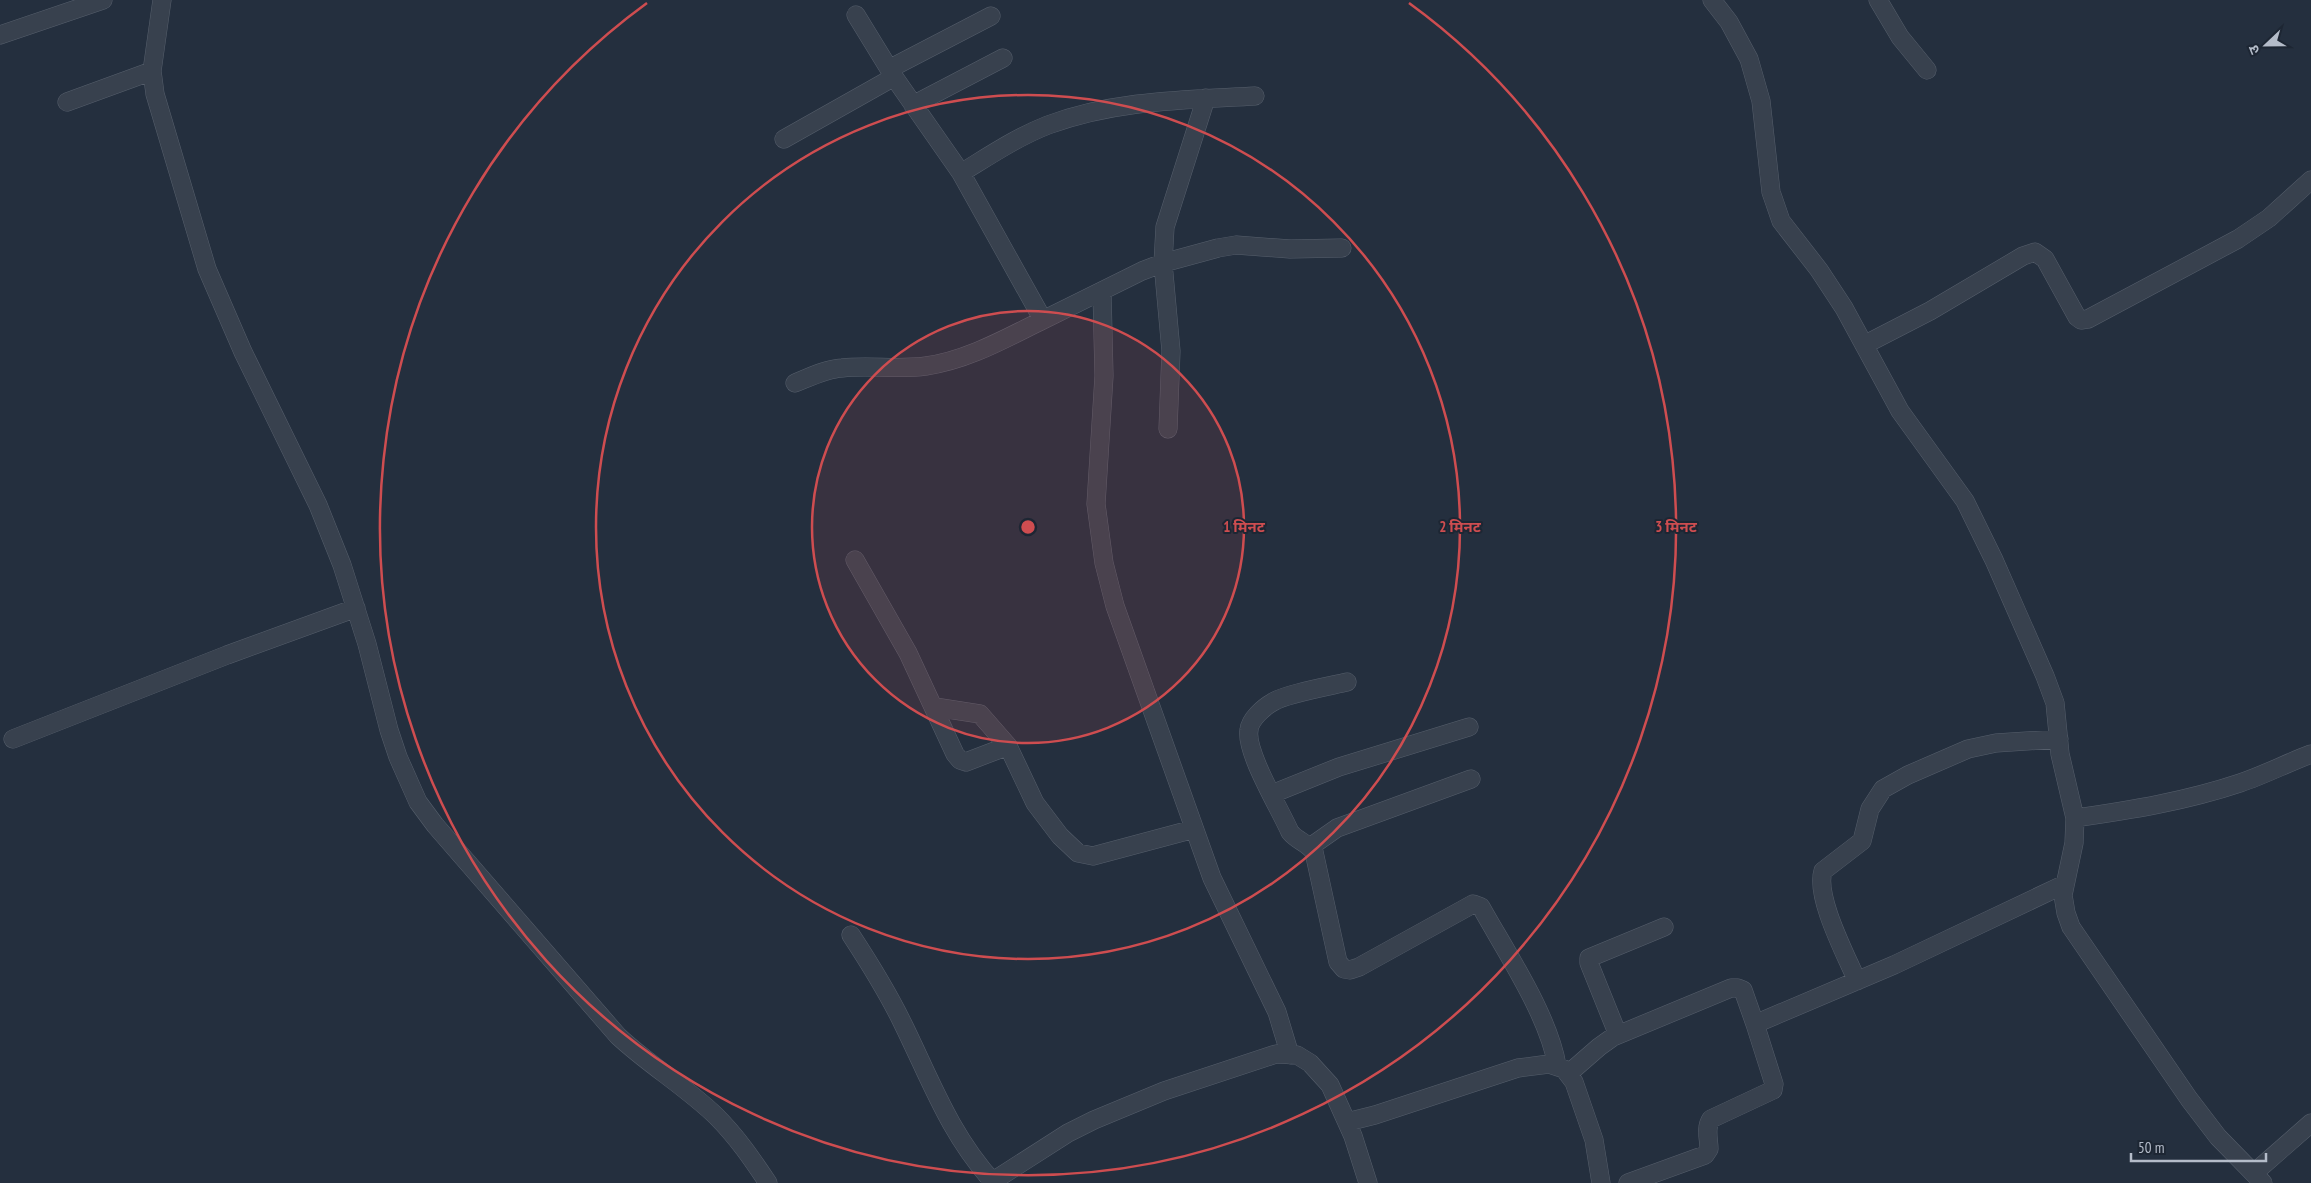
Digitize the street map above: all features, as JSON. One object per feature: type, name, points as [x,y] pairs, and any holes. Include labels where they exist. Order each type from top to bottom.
[{"type":"street","points":[[0,34],[102,0]]},
{"type":"street","points":[[162,0],[152,71],[155,94],[207,269],[243,352],[318,505],[342,565],[367,644],[389,730],[418,802],[435,825],[618,1036],[641,1057],[715,1115],[740,1141],[768,1183]]},
{"type":"street","points":[[1712,0],[1729,22],[1749,59],[1761,101],[1771,192],[1781,221],[1820,270],[1844,308],[1900,411],[1965,501],[1990,551],[2045,676],[2055,703],[2060,754],[2076,818],[2074,843],[2063,894],[2066,913],[2082,944],[2189,1100],[2218,1136],[2258,1178],[2311,1123]]},
{"type":"street","points":[[1878,0],[1900,37],[1927,70]]},
{"type":"street","points":[[856,15],[891,73],[960,173],[1043,320]]},
{"type":"street","points":[[784,139],[891,73],[991,16]]},
{"type":"street","points":[[913,105],[1003,58]]},
{"type":"street","points":[[67,102],[152,71]]},
{"type":"street","points":[[960,173],[1009,144],[1046,126],[1089,112],[1147,102],[1255,96]]},
{"type":"street","points":[[1168,429],[1171,350],[1163,263],[1165,228],[1206,98]]},
{"type":"street","points":[[1864,345],[1930,311],[2023,256],[2035,252],[2045,259],[2077,317],[2082,320],[2088,319],[2238,239],[2269,218],[2311,180]]},
{"type":"street","points":[[795,383],[841,368],[903,368],[944,362],[975,353],[1142,271],[1163,263],[1218,248],[1236,245],[1290,249],[1342,248]]},
{"type":"street","points":[[1102,292],[1104,376],[1096,504],[1100,538],[1115,606],[1212,878],[1277,1012],[1290,1055]]},
{"type":"street","points":[[855,560],[908,653],[935,706],[955,754],[960,760],[966,762],[1008,746]]},
{"type":"street","points":[[13,739],[227,655],[356,608]]},
{"type":"street","points":[[1347,682],[1274,701],[1253,720],[1248,730],[1250,744],[1259,769],[1290,832],[1297,841],[1310,847],[1314,852],[1338,962],[1344,969],[1350,970],[1359,967],[1473,904],[1481,908],[1525,986],[1563,1070],[1574,1082],[1594,1140],[1601,1183]]},
{"type":"street","points":[[935,706],[980,714],[1008,746],[1035,803],[1060,836],[1078,853],[1094,856],[1194,829]]},
{"type":"street","points":[[1272,794],[1339,767],[1469,727]]},
{"type":"street","points":[[1857,981],[1824,900],[1821,878],[1823,871],[1862,841],[1866,832],[1870,809],[1883,789],[1908,775],[1968,749],[1996,743],[2059,739]]},
{"type":"street","points":[[2076,818],[2144,808],[2190,798],[2242,782],[2311,754]]},
{"type":"street","points":[[1310,847],[1337,828],[1471,779]]},
{"type":"street","points":[[1756,1024],[1857,981],[1998,917],[2065,884]]},
{"type":"street","points":[[1618,1035],[1589,963],[1589,958],[1664,927]]},
{"type":"street","points":[[851,935],[903,1023],[952,1127],[992,1183],[1068,1133],[1094,1120],[1164,1092],[1276,1054],[1297,1055],[1310,1063],[1361,1119],[1368,1183]]},
{"type":"street","points":[[1563,1070],[1618,1035],[1722,992],[1738,988],[1743,990],[1756,1024],[1774,1084],[1772,1090],[1711,1119],[1707,1129],[1709,1149],[1705,1154],[1628,1183]]},
{"type":"street","points":[[1361,1119],[1518,1068],[1549,1064],[1563,1070]]}]
